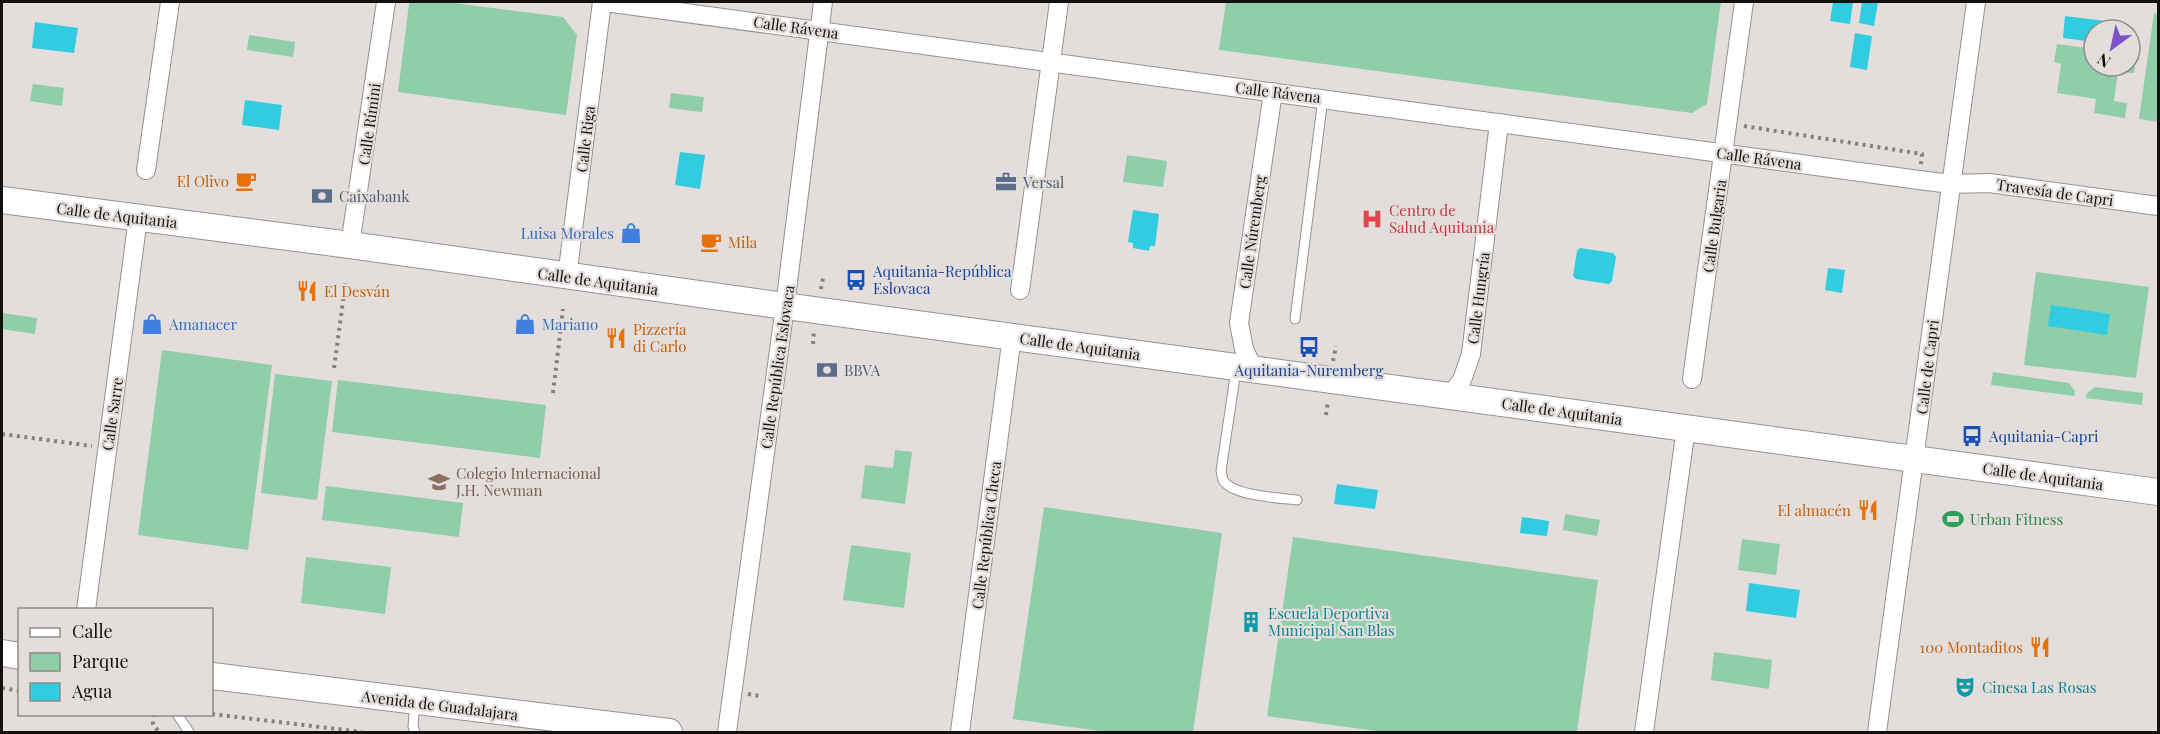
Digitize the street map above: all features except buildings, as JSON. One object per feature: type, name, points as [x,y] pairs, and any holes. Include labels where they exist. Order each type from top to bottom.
[{"type":"street","points":[[146,170],[170,2]]},
{"type":"street","name":"Calle Rímini","points":[[350,245],[386,2]]},
{"type":"street","name":"Calle Rávena","points":[[604,2],[1951,184]]},
{"type":"street","name":"Calle Riga","points":[[567,277],[604,2]]},
{"type":"street","name":"Calle República Eslovaca","points":[[727,732],[785,306],[823,2]]},
{"type":"street","points":[[1020,290],[1059,2]]},
{"type":"street","name":"Calle Bulgaria","points":[[1692,379],[1744,2]]},
{"type":"street","name":"Calle de Capri","points":[[1878,732],[1976,2]]},
{"type":"street","name":"Calle Núremberg","points":[[1246,369],[1239,323],[1273,92]]},
{"type":"street","name":"Calle Hungría","points":[[1450,396],[1462,380],[1471,354],[1499,123]]},
{"type":"street","name":"Travesía de Capri","points":[[1951,184],[1989,183],[2158,206]]},
{"type":"street","name":"Calle de Aquitania","points":[[2,200],[350,245],[567,277],[2158,492]]},
{"type":"street","name":"Calle Sarre","points":[[86,608],[138,219]]},
{"type":"street","name":"Calle República Checa","points":[[960,732],[1012,336]]},
{"type":"street","points":[[1644,732],[1686,428]]},
{"type":"street","points":[[2,653],[18,656]]},
{"type":"street","name":"Avenida de Guadalajara","points":[[213,676],[669,732]]},
{"type":"lane","points":[[1294,319],[1323,98]]},
{"type":"lane","points":[[1246,369],[1221,471],[1223,480],[1240,492],[1297,500]]},
{"type":"lane","points":[[415,702],[413,726],[415,732]]},
{"type":"lane","points":[[178,716],[189,732]]},
{"type":"path","points":[[1728,124],[1922,154],[1919,180]]},
{"type":"path","points":[[820,291],[823,278]]},
{"type":"path","points":[[334,368],[346,279]]},
{"type":"path","points":[[553,393],[563,309]]},
{"type":"path","points":[[813,344],[814,332]]},
{"type":"path","points":[[1333,362],[1336,346]]},
{"type":"path","points":[[1326,415],[1328,397]]},
{"type":"path","points":[[2,434],[107,448]]},
{"type":"path","points":[[2,688],[18,691]]},
{"type":"path","points":[[747,694],[759,696]]},
{"type":"path","points":[[213,714],[362,732]]},
{"type":"path","points":[[154,716],[153,724],[159,732]]},
{"type":"green space","points":[[412,2],[447,2],[563,17],[577,35],[566,115],[398,92],[409,4]]},
{"type":"green space","points":[[1226,2],[1721,2],[1707,104],[1692,113],[1219,50]]},
{"type":"green space","points":[[2154,13],[2158,14],[2158,122],[2139,119]]},
{"type":"green space","points":[[249,35],[295,42],[293,57],[247,50]]},
{"type":"green space","points":[[2057,44],[2082,47],[2082,78],[2117,78],[2114,101],[2127,103],[2125,118],[2094,113],[2096,99],[2057,93],[2061,64],[2054,62]]},
{"type":"green space","points":[[33,84],[64,88],[62,106],[30,101]]},
{"type":"green space","points":[[671,93],[704,97],[702,112],[669,108]]},
{"type":"green space","points":[[1127,155],[1167,161],[1163,187],[1123,182]]},
{"type":"green space","points":[[2036,272],[2149,287],[2136,378],[2024,365]]},
{"type":"green space","points":[[2,313],[37,318],[35,334],[2,329]]},
{"type":"green space","points":[[162,350],[272,365],[248,550],[138,535]]},
{"type":"green space","points":[[1993,372],[2069,383],[2075,391],[2074,396],[1991,385]]},
{"type":"green space","points":[[275,374],[332,381],[317,500],[261,493]]},
{"type":"green space","points":[[338,380],[546,405],[540,458],[332,432]]},
{"type":"green space","points":[[2095,387],[2143,393],[2142,405],[2086,398],[2087,393]]},
{"type":"green space","points":[[895,450],[912,452],[905,504],[861,498],[865,465],[893,468]]},
{"type":"green space","points":[[326,486],[463,503],[459,537],[322,520]]},
{"type":"green space","points":[[1044,507],[1222,533],[1193,732],[1107,732],[1013,719]]},
{"type":"green space","points":[[1565,514],[1600,520],[1597,536],[1563,530]]},
{"type":"green space","points":[[1293,537],[1598,580],[1577,732],[1383,732],[1267,716]]},
{"type":"green space","points":[[1742,539],[1780,544],[1776,575],[1738,570]]},
{"type":"green space","points":[[851,545],[911,553],[904,608],[843,600]]},
{"type":"green space","points":[[306,557],[391,567],[385,614],[301,603]]},
{"type":"green space","points":[[1714,652],[1772,660],[1769,689],[1711,680]]},
{"type":"water","points":[[1833,2],[1853,2],[1850,24],[1830,21]]},
{"type":"water","points":[[1862,2],[1878,2],[1874,26],[1859,23]]},
{"type":"water","points":[[2065,16],[2082,18],[2082,40],[2063,38]]},
{"type":"water","points":[[35,22],[78,28],[74,53],[32,48]]},
{"type":"water","points":[[1855,33],[1872,36],[1867,70],[1850,67]]},
{"type":"water","points":[[245,100],[282,105],[279,130],[242,125]]},
{"type":"water","points":[[680,152],[705,155],[700,189],[675,185]]},
{"type":"water","points":[[1133,210],[1159,214],[1155,246],[1150,246],[1149,251],[1133,248],[1133,243],[1128,242]]},
{"type":"water","points":[[1580,248],[1613,253],[1616,257],[1612,281],[1609,284],[1576,279],[1573,276],[1577,251]]},
{"type":"water","points":[[1828,268],[1845,270],[1842,293],[1825,290]]},
{"type":"water","points":[[2051,305],[2110,314],[2107,335],[2048,326]]},
{"type":"water","points":[[1337,484],[1378,490],[1375,509],[1334,504]]},
{"type":"water","points":[[1522,517],[1549,521],[1547,536],[1520,533]]},
{"type":"water","points":[[1749,583],[1800,590],[1796,618],[1746,611]]},
{"type":"place","name":"El Olivo","points":[[246,181]]},
{"type":"place","name":"Versal","points":[[1006,182]]},
{"type":"place","name":"Caixabank","points":[[322,196]]},
{"type":"place","name":"Centro de Salud Aquitania","points":[[1372,219]]},
{"type":"place","name":"Luisa Morales","points":[[631,233]]},
{"type":"place","name":"Mila","points":[[711,242]]},
{"type":"place","name":"Aquitania-República Eslovaca","points":[[856,280]]},
{"type":"place","name":"El Desván","points":[[307,291]]},
{"type":"place","name":"Amanacer","points":[[152,324]]},
{"type":"place","name":"Mariano","points":[[525,324]]},
{"type":"place","name":"Pizzería di Carlo","points":[[616,338]]},
{"type":"place","name":"Aquitania-Nuremberg","points":[[1309,347]]},
{"type":"place","name":"BBVA","points":[[827,370]]},
{"type":"place","name":"Aquitania-Capri","points":[[1972,436]]},
{"type":"place","name":"Colegio Internacional J.H. Newman","points":[[439,482]]},
{"type":"place","name":"El almacén","points":[[1868,510]]},
{"type":"place","name":"Urban Fitness","points":[[1953,519]]},
{"type":"place","name":"Escuela Deportiva Municipal San Blas","points":[[1251,622]]},
{"type":"place","name":"100 Montaditos","points":[[2040,647]]},
{"type":"place","name":"Cinesa Las Rosas","points":[[1965,687]]}]
